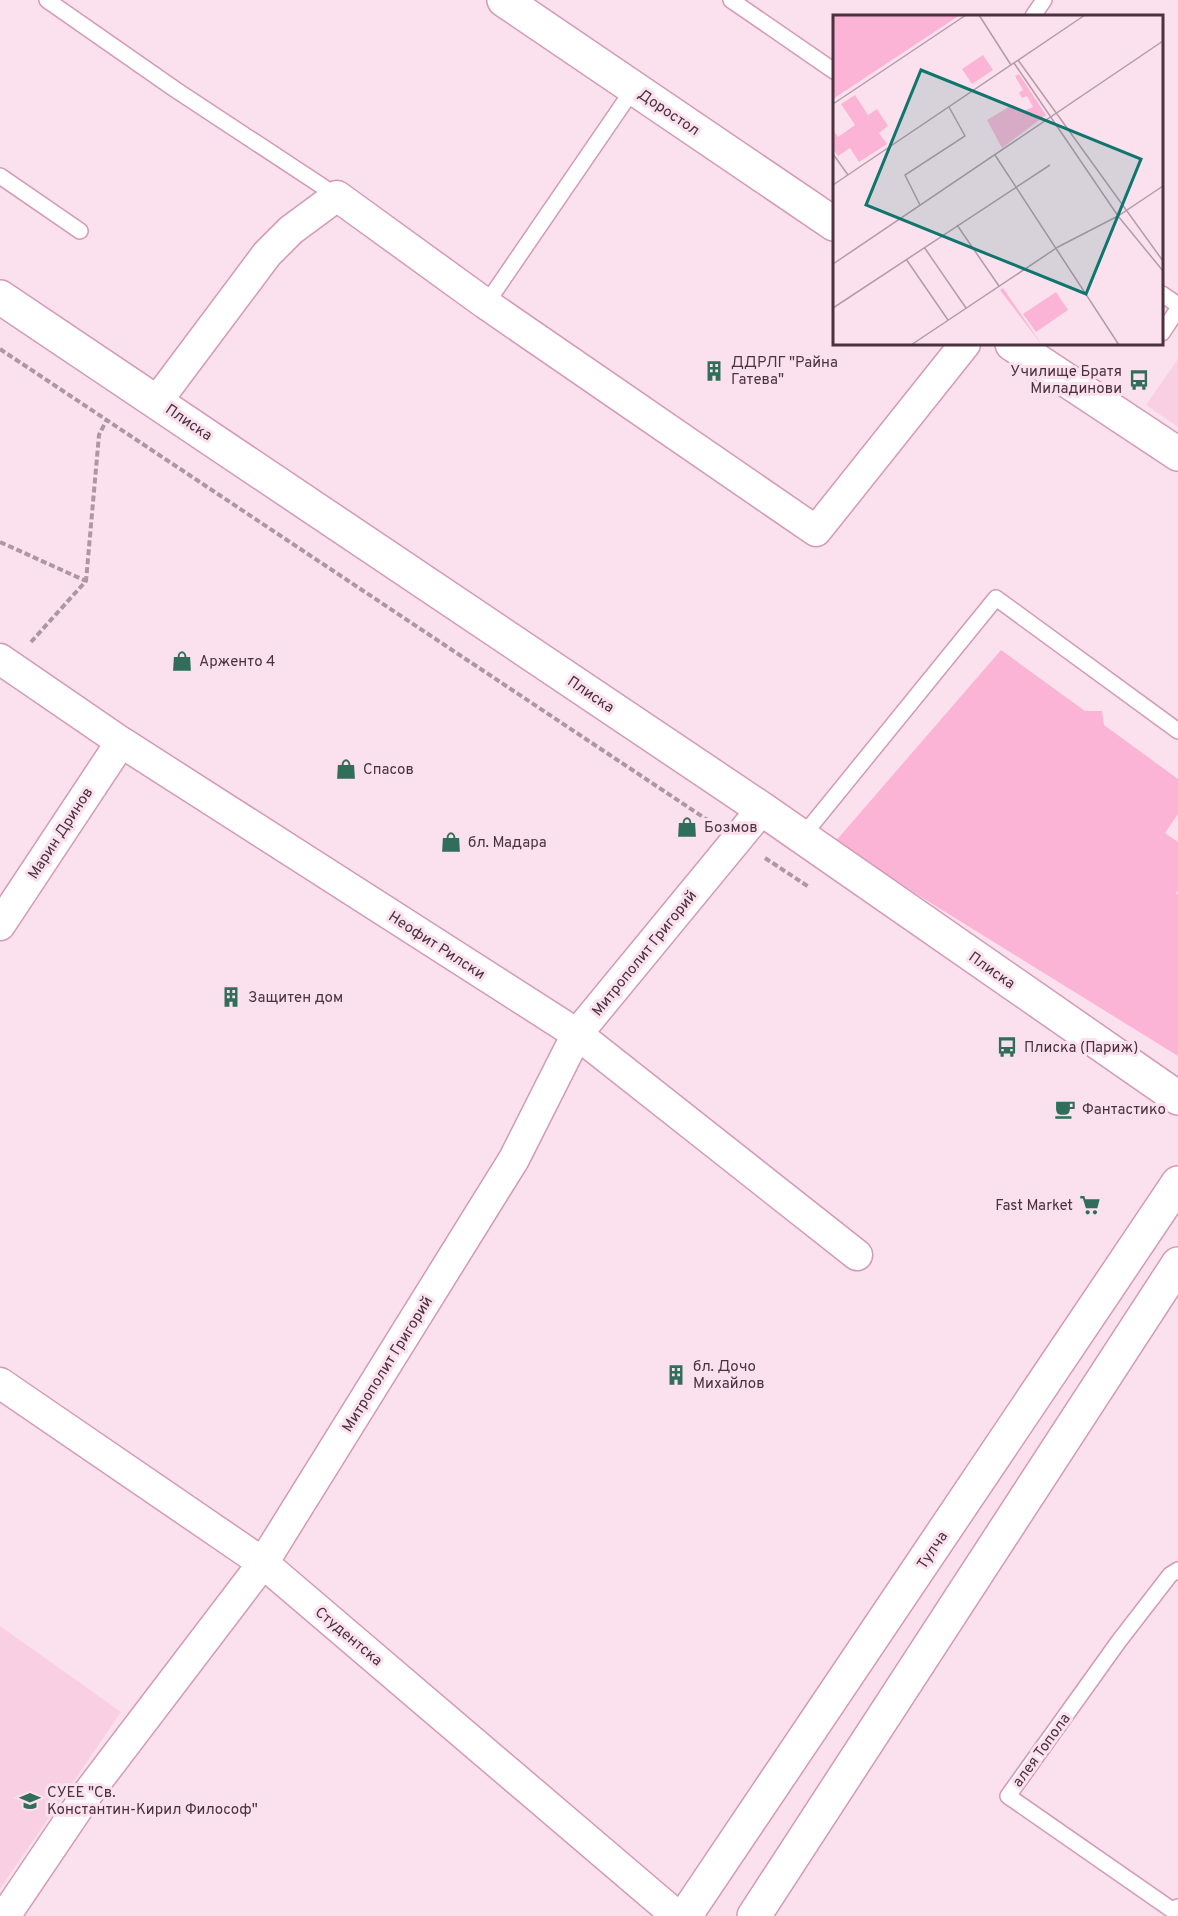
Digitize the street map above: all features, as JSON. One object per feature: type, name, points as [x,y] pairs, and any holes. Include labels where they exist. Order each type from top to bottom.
[{"type":"main road","name":"Доростол","points":[[504,0],[833,223]]},
{"type":"main road","name":"Плиска","points":[[0,297],[762,809],[1178,1098]]},
{"type":"main road","points":[[1014,345],[1178,453]]},
{"type":"main road","name":"Тулча","points":[[685,1916],[1178,1184]]},
{"type":"main road","points":[[754,1916],[1178,1264]]},
{"type":"street","points":[[157,401],[267,254],[291,230],[337,196],[486,304],[816,531],[964,345]]},
{"type":"street","name":"Неофит Рилски","points":[[5,662],[121,742],[577,1034],[857,1254]]},
{"type":"street","name":"Марин Дринов","points":[[0,925],[121,742]]},
{"type":"street","name":"Митрополит Григорий","points":[[5,1916],[88,1793],[263,1563],[514,1159],[577,1034],[762,809]]},
{"type":"street","name":"Студентска","points":[[0,1383],[263,1563],[676,1916]]},
{"type":"lane","points":[[47,0],[176,90],[337,196]]},
{"type":"lane","points":[[731,0],[833,70]]},
{"type":"lane","points":[[1034,15],[1044,0]]},
{"type":"lane","points":[[486,304],[634,88]]},
{"type":"lane","points":[[0,176],[80,231]]},
{"type":"lane","points":[[1163,296],[1178,307],[1163,330]]},
{"type":"lane","points":[[801,838],[996,598],[1178,731]]},
{"type":"lane","name":"алея Топола","points":[[1174,1911],[1008,1796],[1119,1641],[1170,1575],[1178,1570]]},
{"type":"path","points":[[0,349],[714,824]]},
{"type":"path","points":[[5,662],[86,581],[99,435],[127,381]]},
{"type":"path","points":[[0,542],[86,581]]},
{"type":"path","points":[[763,857],[813,890]]},
{"type":"shaded area","points":[[1178,359],[1178,427],[1146,405]]},
{"type":"shaded area","points":[[1001,650],[1085,711],[1102,711],[1104,725],[1178,779],[1178,814],[1165,833],[1178,842],[1178,891],[1176,893],[1178,895],[1178,1056],[834,843]]},
{"type":"shaded area","name":"СУЕЕ \"Св. Константин-Кирил Философ\"","points":[[0,1626],[121,1712],[0,1889]]},
{"type":"place","name":"ДДРЛГ \"Райна Гатева\"","points":[[714,371]]},
{"type":"place","name":"Училище Братя Миладинови","points":[[1139,380]]},
{"type":"place","name":"Арженто 4","points":[[182,661]]},
{"type":"place","name":"Спасов","points":[[346,769]]},
{"type":"place","name":"Бозмов","points":[[687,827]]},
{"type":"place","name":"бл. Мадара","points":[[451,842]]},
{"type":"place","name":"Защитен дом","points":[[231,997]]},
{"type":"place","name":"Плиска (Париж)","points":[[1007,1047]]},
{"type":"place","name":"Фантастико","points":[[1065,1109]]},
{"type":"place","name":"Fast Market","points":[[1090,1205]]},
{"type":"place","name":"бл. Дочо Михайлов","points":[[676,1375]]},
{"type":"place","name":"СУЕЕ \"Св. Константин-Кирил Философ\"","points":[[30,1801]]}]
